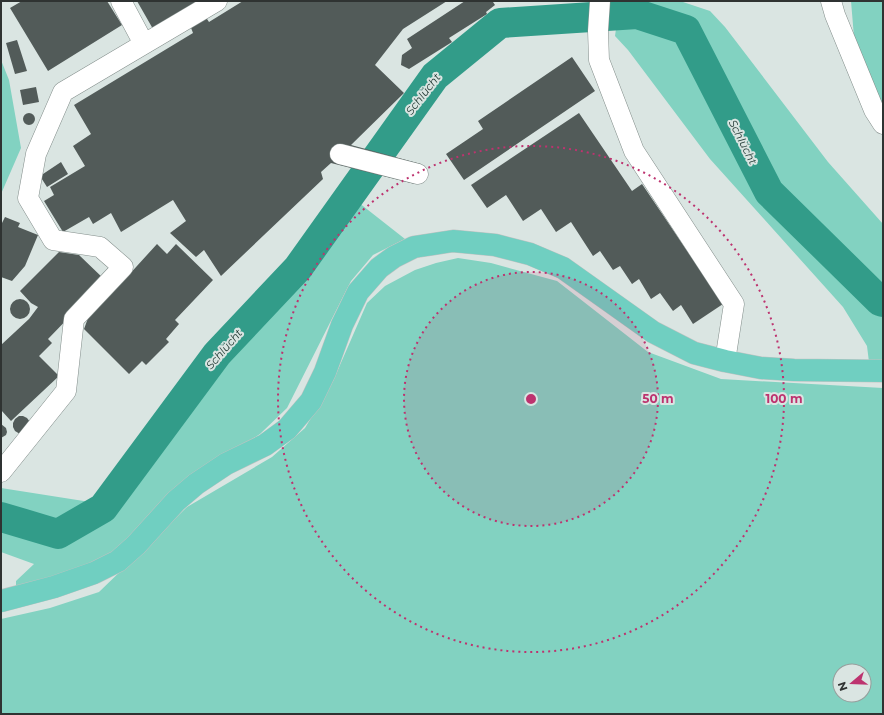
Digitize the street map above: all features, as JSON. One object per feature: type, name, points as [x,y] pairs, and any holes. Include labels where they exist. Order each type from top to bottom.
[{"type":"main road","points":[[1,602],[46,590],[94,574],[118,562],[136,545],[176,501],[196,484],[226,464],[265,445],[287,429],[311,401],[325,372],[342,325],[358,292],[379,268],[394,257],[414,247],[453,241],[495,245],[530,254],[563,268],[653,332],[694,354],[725,362],[760,368],[883,371]]},
{"type":"street","points":[[121,1],[144,44]]},
{"type":"street","points":[[1,472],[66,391],[74,319],[123,267],[100,246],[54,240],[28,198],[36,154],[63,92],[217,1]]},
{"type":"street","points":[[831,1],[835,15],[874,110],[883,124]]},
{"type":"street","points":[[600,3],[598,31],[599,60],[634,151],[734,304],[725,362]]},
{"type":"street","points":[[340,154],[418,174]]},
{"type":"green space","points":[[620,1],[680,1],[710,11],[725,27],[828,162],[883,224],[883,362],[869,362],[867,346],[843,307],[710,159],[628,50],[615,36]]},
{"type":"green space","points":[[851,1],[883,1],[883,107],[854,37]]},
{"type":"green space","points":[[1,60],[9,80],[21,148],[1,194]]},
{"type":"green space","points":[[349,195],[405,239],[373,255],[351,281],[287,408],[260,434],[180,486],[125,544],[97,565],[16,594],[16,581],[34,564],[1,552],[1,488],[90,502],[228,329]]},
{"type":"green space","points":[[458,258],[491,263],[557,281],[648,352],[721,379],[883,388],[883,714],[1,714],[1,619],[50,608],[99,592],[187,507],[272,457],[305,428],[333,381],[367,303],[385,286],[415,270]]},
{"type":"building","points":[[22,1],[107,1],[122,25],[48,71],[10,8]]},
{"type":"building","points":[[137,1],[199,1],[153,29]]},
{"type":"building","points":[[243,1],[447,1],[403,29],[375,65],[404,93],[351,145],[421,164],[415,184],[331,163],[321,172],[323,179],[221,276],[204,250],[196,257],[170,233],[186,221],[173,200],[121,232],[111,213],[93,224],[89,217],[63,232],[44,201],[54,195],[50,187],[85,166],[73,146],[91,134],[74,105],[193,33],[190,25],[205,16],[209,22]]},
{"type":"building","points":[[465,1],[495,1],[493,2],[495,5],[486,12],[487,14],[449,38],[452,42],[409,69],[401,65],[402,55],[412,48],[407,39]]},
{"type":"building","points":[[17,40],[27,71],[15,74],[6,43]]},
{"type":"building","points":[[572,57],[595,91],[464,180],[446,154],[483,129],[478,121]]},
{"type":"building","points":[[36,87],[39,102],[23,105],[20,90]]},
{"type":"building","points":[[27,113],[31,113],[35,119],[31,125],[27,125],[23,121],[23,117]]},
{"type":"building","points":[[579,113],[632,191],[642,184],[723,304],[693,324],[681,305],[673,311],[660,293],[651,299],[639,279],[632,284],[620,266],[613,270],[600,251],[593,256],[571,222],[556,232],[541,209],[523,221],[506,195],[487,208],[471,185]]},
{"type":"building","points":[[61,162],[68,174],[47,187],[40,176]]},
{"type":"building","points":[[5,217],[20,223],[18,227],[38,235],[25,266],[12,281],[1,277],[1,225]]},
{"type":"building","points":[[157,244],[167,254],[176,244],[213,280],[175,320],[179,324],[166,339],[169,342],[146,365],[142,361],[129,374],[84,329],[91,310],[116,289]]},
{"type":"building","points":[[59,252],[79,255],[105,280],[48,339],[52,343],[39,356],[59,376],[11,421],[1,410],[1,345],[29,319],[38,307],[31,303],[20,291]]},
{"type":"building","points":[[20,299],[27,302],[30,309],[27,316],[20,319],[13,316],[10,309],[13,302]]},
{"type":"building","points":[[19,416],[27,418],[30,422],[20,434],[15,431],[13,427],[15,419]]},
{"type":"building","points":[[1,424],[6,428],[7,432],[6,435],[1,438]]},
{"type":"waterway","name":"Schlücht","points":[[1,517],[58,534],[103,508],[217,354],[298,268],[435,76],[500,23],[637,14],[686,30],[769,192],[880,301],[883,302]]}]
